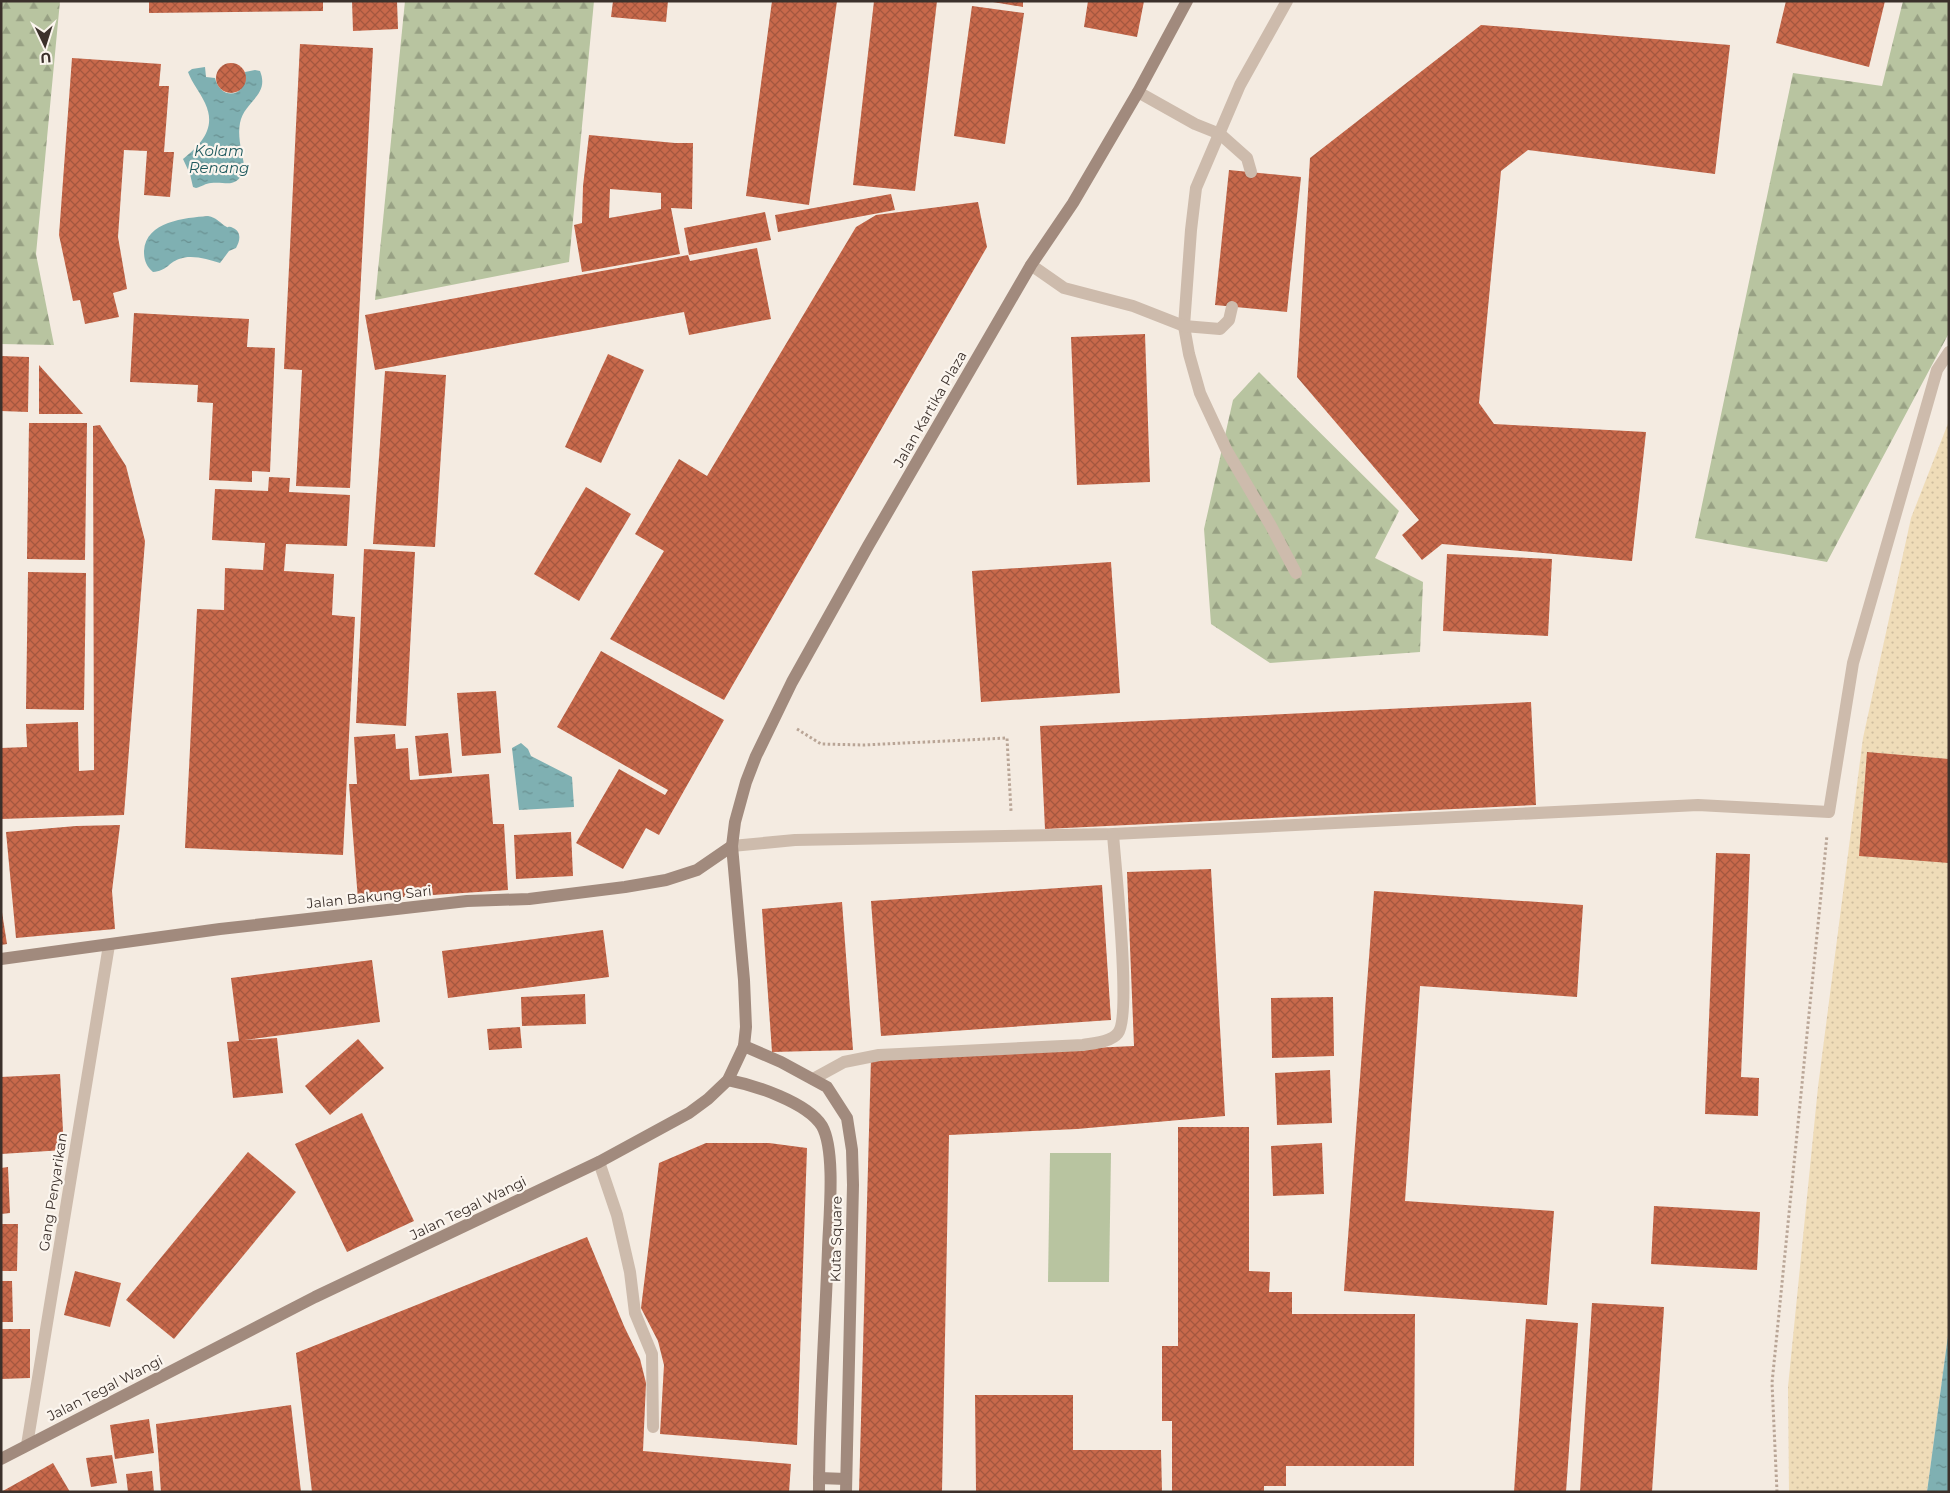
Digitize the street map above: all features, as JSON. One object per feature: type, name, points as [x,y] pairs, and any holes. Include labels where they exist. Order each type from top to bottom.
[{"type":"main road","name":"Jalan Kartika Plaza","points":[[732,846],[735,822],[746,782],[792,682],[868,546],[1031,265],[1072,203],[1138,92],[1187,1]]},
{"type":"main road","name":"Jalan Bakung Sari","points":[[1,959],[220,929],[467,901],[529,899],[666,880],[696,870],[732,846]]},
{"type":"main road","name":"Jalan Tegal Wangi","points":[[1,1459],[315,1298],[599,1162],[689,1113],[708,1099],[728,1080],[744,1046],[746,1027],[745,988],[732,846]]},
{"type":"main road","name":"Kuta Square","points":[[744,1046],[781,1062],[826,1087],[847,1118],[852,1150],[846,1485]]},
{"type":"main road","name":"Kuta Square","points":[[728,1080],[750,1084],[790,1101],[817,1119],[827,1137],[830,1156],[819,1492]]},
{"type":"main road","points":[[819,1478],[846,1485]]},
{"type":"street","points":[[1287,1],[1240,85],[1196,188],[1184,326],[1189,354],[1200,393],[1227,451],[1296,573]]},
{"type":"street","points":[[1138,92],[1195,124],[1220,134],[1247,158],[1250,172]]},
{"type":"street","points":[[1031,265],[1064,288],[1133,306],[1184,326],[1220,329],[1229,320],[1232,307]]},
{"type":"street","points":[[732,846],[795,840],[1113,834],[1698,805],[1829,812],[1853,663],[1936,370],[1949,352]]},
{"type":"street","points":[[812,1079],[844,1062],[879,1055],[1083,1044],[1107,1040],[1118,1034],[1123,1024],[1124,983],[1113,834]]},
{"type":"street","name":"Gang Penyarikan","points":[[27,1445],[109,945]]},
{"type":"street","points":[[599,1162],[618,1215],[630,1272],[635,1313],[652,1354],[653,1427]]},
{"type":"path","points":[[776,716],[821,744],[864,745],[1007,738],[1013,836]]},
{"type":"path","points":[[1777,1492],[1772,1382],[1829,812]]},
{"type":"green space","points":[[1,1],[60,1],[36,254],[54,345],[1,344]]},
{"type":"green space","points":[[405,1],[594,1],[569,262],[375,300]]},
{"type":"green space","points":[[1903,1],[1949,1],[1949,333],[1827,562],[1695,538],[1793,73],[1882,86]]},
{"type":"green space","points":[[1259,372],[1399,511],[1375,558],[1423,582],[1420,652],[1270,663],[1211,624],[1204,529],[1233,400]]},
{"type":"green space","points":[[1050,1153],[1111,1153],[1109,1282],[1048,1282]]},
{"type":"sand","points":[[1949,421],[1949,1328],[1927,1492],[1789,1492],[1788,1387],[1818,1087],[1863,738],[1911,518]]},
{"type":"water","name":"Kolam Renang","points":[[205,67],[206,77],[215,78],[218,86],[228,93],[238,91],[242,87],[245,80],[245,72],[255,70],[260,71],[262,87],[242,115],[240,123],[240,141],[245,170],[234,182],[209,183],[196,188],[193,187],[190,174],[183,159],[205,135],[209,120],[205,103],[188,72],[192,69]]},
{"type":"water","points":[[208,216],[238,232],[239,240],[236,248],[229,251],[220,263],[189,257],[175,261],[164,269],[153,272],[151,270],[146,263],[144,251],[146,241],[152,233],[168,223]]},
{"type":"water","points":[[521,743],[528,749],[531,756],[572,777],[574,807],[519,810],[512,748]]},
{"type":"water","points":[[1949,1328],[1949,1492],[1927,1492]]},
{"type":"building","points":[[149,1],[323,1],[323,11],[149,13]]},
{"type":"building","points":[[352,1],[397,1],[398,29],[353,31]]},
{"type":"building","points":[[613,1],[668,1],[666,22],[611,17]]},
{"type":"building","points":[[772,1],[837,1],[809,205],[746,196]]},
{"type":"building","points":[[874,1],[937,1],[915,191],[853,185]]},
{"type":"building","points":[[987,1],[1023,1],[1023,7]]},
{"type":"building","points":[[1088,1],[1144,1],[1137,37],[1084,27]]},
{"type":"building","points":[[1786,1],[1885,1],[1869,67],[1776,43]]},
{"type":"building","points":[[972,6],[1024,13],[1005,144],[954,136]]},
{"type":"building","points":[[1481,25],[1730,45],[1715,174],[1528,150],[1501,171],[1479,403],[1494,424],[1646,432],[1632,561],[1442,544],[1422,560],[1402,535],[1419,520],[1297,377],[1310,158]]},
{"type":"building","points":[[300,44],[373,48],[350,488],[296,486],[302,370],[284,369]]},
{"type":"building","points":[[72,58],[161,64],[159,86],[169,86],[164,152],[174,152],[170,197],[144,195],[147,151],[124,150],[118,237],[127,289],[113,293],[119,317],[85,324],[80,300],[73,301],[59,235]]},
{"type":"building","points":[[231,63],[242,67],[246,78],[242,89],[231,93],[220,89],[216,78],[220,67]]},
{"type":"building","points":[[589,135],[693,143],[692,209],[671,208],[680,254],[582,272],[574,225],[582,223],[583,186]],"holes":[[[610,189],[661,193],[661,209],[609,218]]]},
{"type":"building","points":[[1229,170],[1301,177],[1287,312],[1215,305]]},
{"type":"building","points":[[891,194],[895,210],[778,232],[775,215]]},
{"type":"building","points":[[978,202],[987,247],[724,700],[610,639],[664,551],[635,534],[679,459],[707,476],[856,227],[876,215]]},
{"type":"building","points":[[765,212],[771,240],[689,255],[684,228]]},
{"type":"building","points":[[757,248],[771,319],[689,335],[684,312],[375,370],[365,315],[688,255],[690,261]]},
{"type":"building","points":[[134,313],[249,319],[247,347],[275,348],[270,472],[252,471],[252,482],[209,480],[213,403],[197,402],[198,385],[130,382]]},
{"type":"building","points":[[1145,334],[1150,482],[1077,485],[1071,337]]},
{"type":"building","points":[[608,354],[644,370],[601,463],[565,447]]},
{"type":"building","points":[[1,356],[29,357],[28,412],[1,411]]},
{"type":"building","points":[[39,365],[83,414],[39,414]]},
{"type":"building","points":[[385,371],[446,375],[435,547],[373,544]]},
{"type":"building","points":[[29,423],[87,423],[85,560],[27,559]]},
{"type":"building","points":[[100,425],[126,466],[145,541],[124,815],[1,819],[1,748],[27,747],[26,724],[78,722],[79,771],[94,770],[93,426]]},
{"type":"building","points":[[269,477],[290,478],[289,492],[350,495],[347,546],[286,544],[284,571],[334,574],[332,615],[355,617],[343,855],[185,848],[197,609],[224,610],[225,568],[263,570],[265,543],[212,540],[215,489],[268,491]]},
{"type":"building","points":[[586,487],[631,514],[579,601],[534,574]]},
{"type":"building","points":[[364,549],[415,552],[406,726],[356,723]]},
{"type":"building","points":[[1447,554],[1552,559],[1548,636],[1443,631]]},
{"type":"building","points":[[1111,562],[1120,693],[981,702],[972,571]]},
{"type":"building","points":[[28,572],[86,573],[84,710],[26,709]]},
{"type":"building","points":[[601,651],[724,720],[659,835],[646,828],[623,869],[576,843],[619,769],[665,795],[668,790],[557,727]]},
{"type":"building","points":[[496,691],[501,753],[462,756],[457,693]]},
{"type":"building","points":[[1531,702],[1536,805],[1045,829],[1040,726]]},
{"type":"building","points":[[448,733],[452,773],[419,776],[415,736]]},
{"type":"building","points":[[395,734],[396,749],[408,748],[410,780],[489,774],[493,824],[504,824],[508,890],[358,900],[349,784],[357,784],[354,737]]},
{"type":"building","points":[[1867,752],[1949,759],[1949,863],[1859,856]]},
{"type":"building","points":[[120,825],[112,891],[115,929],[16,938],[6,832],[76,826]]},
{"type":"building","points":[[571,832],[573,876],[516,879],[514,835]]},
{"type":"building","points":[[1716,853],[1750,854],[1741,1077],[1759,1078],[1758,1116],[1705,1114]]},
{"type":"building","points":[[1211,869],[1225,1116],[1077,1129],[949,1135],[942,1492],[859,1492],[871,1058],[1134,1046],[1127,872]]},
{"type":"building","points":[[1102,885],[1111,1020],[881,1036],[871,901]]},
{"type":"building","points":[[1374,891],[1583,905],[1577,997],[1420,986],[1405,1201],[1554,1211],[1547,1305],[1344,1291]]},
{"type":"building","points":[[842,902],[853,1050],[772,1052],[762,909]]},
{"type":"building","points":[[1,906],[7,944],[1,945]]},
{"type":"building","points":[[603,930],[609,977],[448,998],[442,951]]},
{"type":"building","points":[[372,960],[380,1022],[244,1040],[277,1038],[283,1093],[233,1098],[227,1042],[239,1041],[231,978]]},
{"type":"building","points":[[585,994],[586,1024],[522,1026],[521,997]]},
{"type":"building","points":[[1333,997],[1334,1056],[1272,1058],[1271,998]]},
{"type":"building","points":[[520,1027],[522,1048],[489,1050],[487,1029]]},
{"type":"building","points":[[358,1039],[384,1068],[330,1115],[305,1086]]},
{"type":"building","points":[[1330,1070],[1332,1123],[1277,1125],[1275,1073]]},
{"type":"building","points":[[60,1074],[64,1150],[1,1154],[1,1077]]},
{"type":"building","points":[[362,1113],[414,1221],[347,1252],[295,1144]]},
{"type":"building","points":[[1178,1127],[1249,1127],[1249,1271],[1270,1272],[1269,1292],[1292,1292],[1292,1314],[1415,1314],[1414,1466],[1286,1466],[1286,1486],[1264,1486],[1264,1492],[1172,1492],[1172,1421],[1162,1421],[1162,1346],[1178,1346]]},
{"type":"building","points":[[706,1143],[769,1143],[807,1148],[797,1445],[660,1434],[664,1365],[658,1341],[641,1308],[659,1163]]},
{"type":"building","points":[[1322,1143],[1324,1194],[1273,1196],[1271,1146]]},
{"type":"building","points":[[248,1152],[296,1192],[174,1339],[126,1300]]},
{"type":"building","points":[[8,1167],[10,1213],[1,1214],[1,1168]]},
{"type":"building","points":[[1654,1206],[1760,1212],[1757,1270],[1651,1264]]},
{"type":"building","points":[[1,1224],[18,1224],[17,1271],[1,1271]]},
{"type":"building","points":[[587,1237],[624,1326],[640,1359],[646,1383],[643,1451],[791,1464],[789,1492],[312,1492],[296,1353]]},
{"type":"building","points":[[75,1271],[121,1283],[110,1327],[64,1315]]},
{"type":"building","points":[[1,1281],[12,1281],[13,1322],[1,1322]]},
{"type":"building","points":[[1592,1303],[1664,1307],[1652,1492],[1580,1492]]},
{"type":"building","points":[[1526,1319],[1578,1323],[1566,1492],[1514,1492]]},
{"type":"building","points":[[1,1329],[30,1329],[30,1378],[1,1379]]},
{"type":"building","points":[[975,1395],[1073,1395],[1073,1450],[1161,1450],[1162,1492],[976,1492]]},
{"type":"building","points":[[291,1405],[301,1492],[161,1492],[156,1424]]},
{"type":"building","points":[[149,1419],[154,1453],[115,1459],[110,1425]]},
{"type":"building","points":[[112,1455],[117,1483],[91,1487],[86,1458]]},
{"type":"building","points":[[53,1463],[70,1492],[1,1492]]},
{"type":"building","points":[[152,1471],[154,1492],[128,1492],[126,1474]]}]
